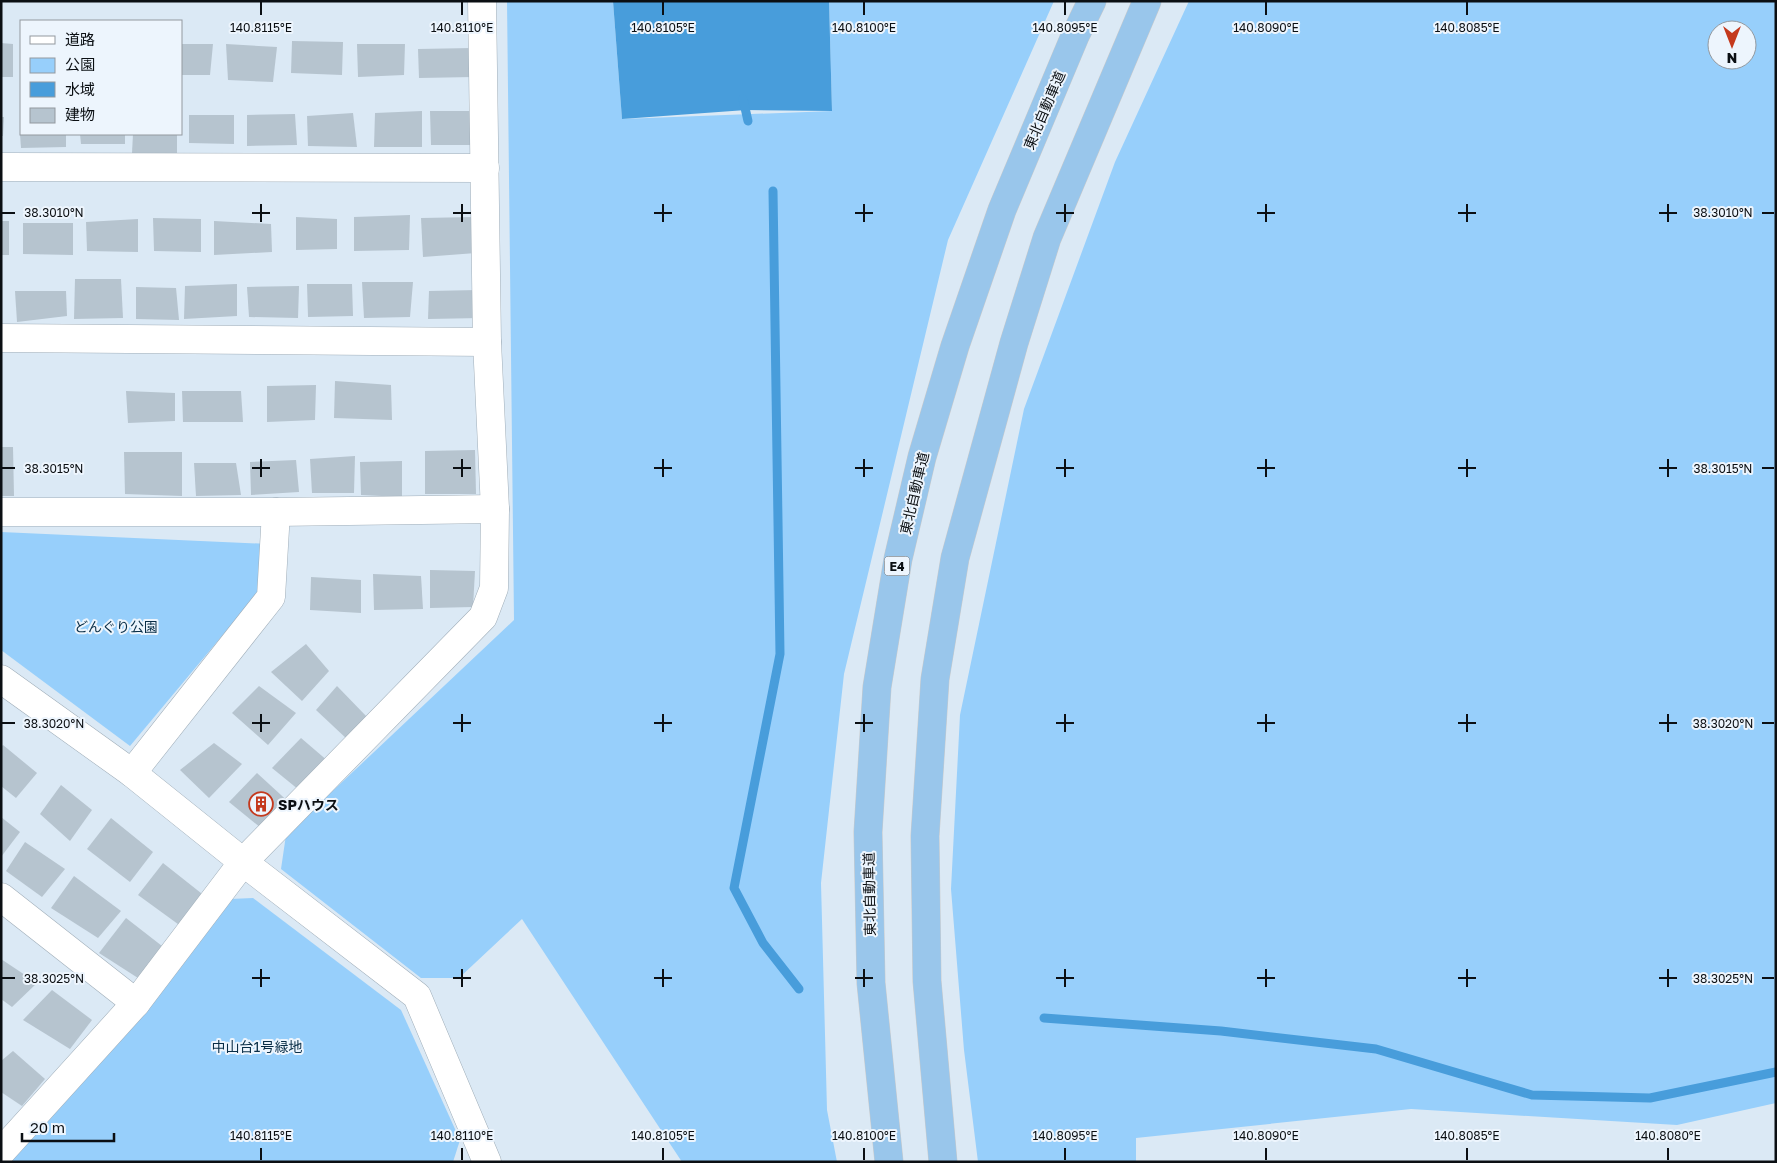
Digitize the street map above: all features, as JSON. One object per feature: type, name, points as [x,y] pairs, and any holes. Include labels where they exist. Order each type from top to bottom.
[{"type":"highway","name":"東北自動車道","points":[[889,1162],[871,983],[868,832],[877,688],[898,559],[922,457],[955,346],[996,228],[1092,1]]},
{"type":"highway","points":[[943,1162],[927,981],[925,836],[936,679],[955,558],[1008,362],[1047,238],[1147,1]]},
{"type":"street","points":[[1,1152],[10,1125],[136,1003],[242,862],[483,617],[494,588],[494,509],[487,342],[482,1]]},
{"type":"street","points":[[1,167],[485,168]]},
{"type":"street","points":[[1,338],[487,342]]},
{"type":"street","points":[[1,512],[276,512],[494,509]]},
{"type":"street","points":[[132,773],[271,597],[276,512]]},
{"type":"street","points":[[1,679],[132,773],[242,862],[417,996],[484,1160]]},
{"type":"street","points":[[1,897],[136,1003]]},
{"type":"green space","points":[[507,1],[613,1],[622,119],[832,111],[829,1],[1054,1],[948,240],[844,674],[821,883],[827,1110],[837,1162],[682,1162],[522,919],[459,978],[421,978],[281,869],[286,835],[514,620]]},
{"type":"green space","points":[[1189,1],[1776,1],[1776,1103],[1677,1125],[1411,1109],[1136,1138],[1136,1162],[978,1162],[964,1050],[951,889],[960,715],[1024,409],[1115,162]]},
{"type":"green space","name":"どんぐり公園","points":[[1,532],[270,544],[257,594],[130,746],[1,650]]},
{"type":"green space","name":"中山台1号緑地","points":[[253,898],[401,1010],[460,1140],[453,1162],[6,1162],[230,899]]},
{"type":"water","points":[[613,1],[829,1],[832,111],[746,110],[622,119]]},
{"type":"building","points":[[292,41],[343,42],[342,75],[291,73]]},
{"type":"building","points":[[1,43],[13,44],[13,77],[1,77]]},
{"type":"building","points":[[182,44],[213,44],[210,75],[182,75]]},
{"type":"building","points":[[226,44],[277,47],[273,82],[228,80]]},
{"type":"building","points":[[357,44],[405,44],[404,75],[358,77]]},
{"type":"building","points":[[472,48],[473,77],[419,78],[418,49]]},
{"type":"building","points":[[422,111],[422,147],[374,147],[375,113]]},
{"type":"building","points":[[430,111],[476,111],[477,145],[431,145]]},
{"type":"building","points":[[353,113],[357,147],[308,146],[307,116]]},
{"type":"building","points":[[295,114],[297,145],[247,146],[247,115]]},
{"type":"building","points":[[189,115],[234,115],[234,144],[189,143]]},
{"type":"building","points":[[1,117],[4,117],[3,136],[1,136]]},
{"type":"building","points":[[20,135],[66,135],[66,147],[21,148]]},
{"type":"building","points":[[80,135],[125,135],[125,144],[81,144]]},
{"type":"building","points":[[133,135],[177,135],[177,153],[132,153]]},
{"type":"building","points":[[410,215],[409,250],[354,251],[354,217]]},
{"type":"building","points":[[296,217],[337,219],[337,249],[296,250]]},
{"type":"building","points":[[475,217],[476,253],[423,257],[421,218]]},
{"type":"building","points":[[153,218],[201,219],[201,252],[154,251]]},
{"type":"building","points":[[138,219],[138,252],[87,251],[86,222]]},
{"type":"building","points":[[1,221],[9,221],[9,255],[1,255]]},
{"type":"building","points":[[214,221],[271,224],[272,252],[214,255]]},
{"type":"building","points":[[23,223],[73,223],[73,255],[23,254]]},
{"type":"building","points":[[75,279],[121,279],[123,318],[74,319]]},
{"type":"building","points":[[362,282],[413,282],[410,317],[364,318]]},
{"type":"building","points":[[237,284],[237,316],[184,319],[185,286]]},
{"type":"building","points":[[307,284],[352,284],[353,316],[308,317]]},
{"type":"building","points":[[299,286],[298,318],[249,317],[247,287]]},
{"type":"building","points":[[136,287],[176,288],[179,320],[136,319]]},
{"type":"building","points":[[478,290],[481,318],[428,319],[429,291]]},
{"type":"building","points":[[15,291],[66,291],[67,316],[17,322]]},
{"type":"building","points":[[335,381],[391,385],[392,420],[334,418]]},
{"type":"building","points":[[316,385],[315,420],[267,422],[267,386]]},
{"type":"building","points":[[126,391],[175,393],[175,421],[128,423]]},
{"type":"building","points":[[182,391],[241,391],[243,422],[183,422]]},
{"type":"building","points":[[1,447],[13,447],[14,496],[1,496]]},
{"type":"building","points":[[475,450],[476,494],[425,494],[425,451]]},
{"type":"building","points":[[124,452],[182,452],[182,496],[125,494]]},
{"type":"building","points":[[355,456],[354,493],[312,493],[310,459]]},
{"type":"building","points":[[296,460],[299,492],[251,495],[250,462]]},
{"type":"building","points":[[402,461],[402,497],[361,495],[360,462]]},
{"type":"building","points":[[194,463],[236,463],[241,495],[196,496]]},
{"type":"building","points":[[430,570],[475,571],[473,607],[430,608]]},
{"type":"building","points":[[373,574],[421,576],[423,609],[374,610]]},
{"type":"building","points":[[311,577],[361,580],[361,613],[310,610]]},
{"type":"building","points":[[306,644],[329,671],[302,701],[271,672]]},
{"type":"building","points":[[259,686],[296,713],[268,745],[232,713]]},
{"type":"building","points":[[337,686],[367,717],[348,740],[316,710]]},
{"type":"building","points":[[301,738],[329,762],[304,794],[272,768]]},
{"type":"building","points":[[214,743],[242,764],[209,798],[180,770]]},
{"type":"building","points":[[3,745],[37,773],[16,798],[1,786],[1,747]]},
{"type":"building","name":"SPハウス","points":[[257,773],[293,806],[266,832],[229,802]]},
{"type":"building","points":[[61,785],[92,810],[70,841],[40,814]]},
{"type":"building","points":[[1,817],[20,832],[1,857]]},
{"type":"building","points":[[111,818],[153,852],[130,882],[87,849]]},
{"type":"building","points":[[25,842],[65,869],[42,897],[6,871]]},
{"type":"building","points":[[163,863],[206,897],[182,927],[138,895]]},
{"type":"building","points":[[74,876],[121,911],[98,938],[51,908]]},
{"type":"building","points":[[126,918],[162,946],[138,978],[99,953]]},
{"type":"building","points":[[1,959],[37,983],[12,1007],[1,999]]},
{"type":"building","points":[[52,990],[92,1020],[70,1049],[23,1020]]},
{"type":"building","points":[[13,1051],[45,1079],[22,1106],[1,1092],[1,1061]]},
{"type":"waterway","points":[[743,99],[748,121]]},
{"type":"waterway","points":[[773,191],[780,654],[734,888],[763,943],[799,989]]},
{"type":"waterway","points":[[1044,1018],[1221,1031],[1376,1049],[1532,1095],[1650,1098],[1776,1072]]},
{"type":"place","name":"SPハウス","points":[[261,804]]}]
